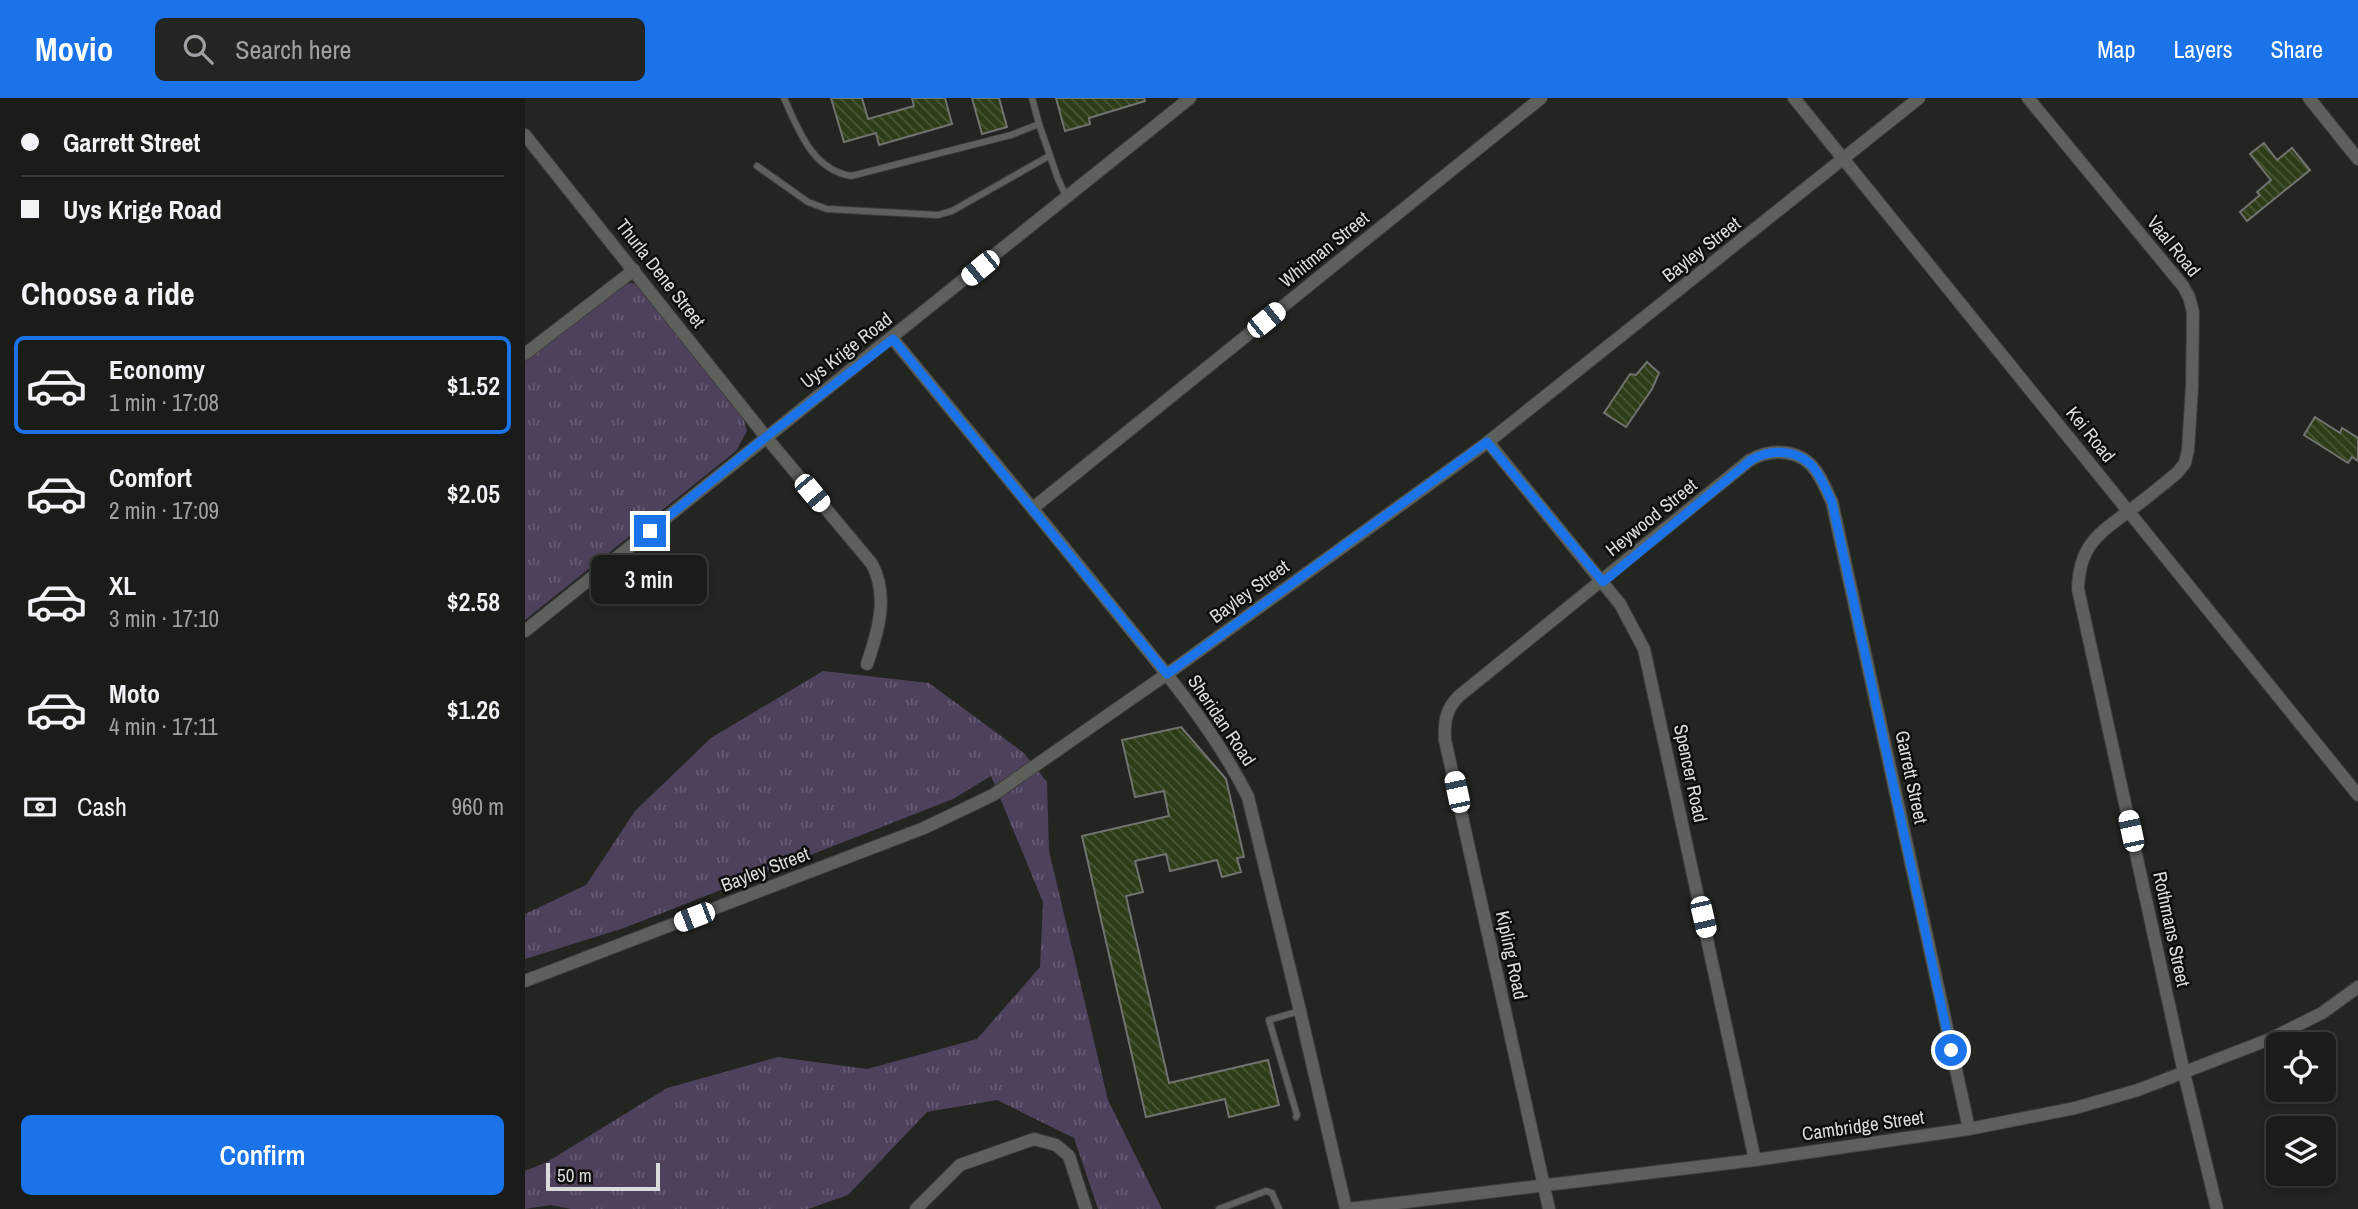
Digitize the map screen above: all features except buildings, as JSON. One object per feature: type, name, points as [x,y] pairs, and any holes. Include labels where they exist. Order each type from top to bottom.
[{"type":"street","name":"Uys Krige Road","points":[[525,631],[766,437],[893,339],[1190,98]]},
{"type":"street","name":"Whitman Street","points":[[1033,508],[1541,98]]},
{"type":"street","name":"Kei Road","points":[[1794,98],[2358,795]]},
{"type":"street","name":"Bayley Street","points":[[525,981],[838,862],[967,809],[993,795],[1167,674],[1487,442],[1919,98]]},
{"type":"street","name":"Vaal Road","points":[[2028,98],[2183,286],[2192,304],[2192,387],[2185,463],[2177,473],[2129,511]]},
{"type":"street","points":[[2309,98],[2358,159]]},
{"type":"street","name":"Thurla Dene Street","points":[[525,135],[766,437],[873,564],[879,576],[881,593],[878,634],[867,664]]},
{"type":"street","points":[[525,354],[634,270]]},
{"type":"street","name":"Sheridan Road","points":[[893,339],[1167,674],[1221,747],[1248,797],[1347,1209]]},
{"type":"street","name":"Spencer Road","points":[[1487,442],[1603,582],[1632,622],[1644,649],[1755,1160]]},
{"type":"street","name":"Heywood Street","points":[[1448,709],[1467,690],[1751,460],[1760,455],[1788,452]]},
{"type":"street","name":"Garrett Street","points":[[1788,452],[1810,464],[1832,502],[1969,1129]]},
{"type":"street","name":"Rothmans Street","points":[[2129,511],[2105,528],[2089,544],[2080,566],[2078,589],[2184,1073],[2217,1209]]},
{"type":"street","name":"Kipling Road","points":[[1448,709],[1444,727],[1445,740],[1549,1209]]},
{"type":"street","name":"Cambridge Street","points":[[1347,1209],[1755,1160],[1969,1129],[2075,1108],[2138,1090],[2184,1073],[2307,1021],[2358,987]]},
{"type":"street","points":[[916,1209],[960,1165],[1034,1139],[1056,1144],[1069,1156],[1086,1209]]},
{"type":"lane","points":[[784,98],[810,151],[833,171],[851,176],[1010,135],[1039,124]]},
{"type":"lane","points":[[1032,98],[1049,156],[1066,198]]},
{"type":"lane","points":[[757,166],[808,202],[827,209],[938,215],[952,211],[1049,156]]},
{"type":"lane","points":[[1296,1117],[1269,1020],[1300,1011]]},
{"type":"lane","points":[[1219,1209],[1266,1191],[1272,1193],[1279,1209]]},
{"type":"green space","points":[[638,284],[743,417],[747,431],[736,451],[525,620],[525,357],[620,285]]},
{"type":"green space","points":[[823,671],[929,683],[1024,753],[1047,782],[1049,851],[1108,1100],[1162,1209],[1098,1209],[1074,1138],[997,1100],[927,1112],[848,1195],[808,1209],[571,1209],[551,1205],[525,1209],[525,1171],[547,1162],[667,1088],[778,1057],[867,1069],[977,1039],[1040,967],[1043,902],[991,776],[953,799],[624,928],[525,959],[525,914],[586,885],[635,811],[711,738]]},
{"type":"route","points":[[650,531],[893,339],[1167,674],[1487,442],[1603,582],[1751,460],[1760,455],[1788,452],[1810,464],[1832,502],[1951,1050]]}]
